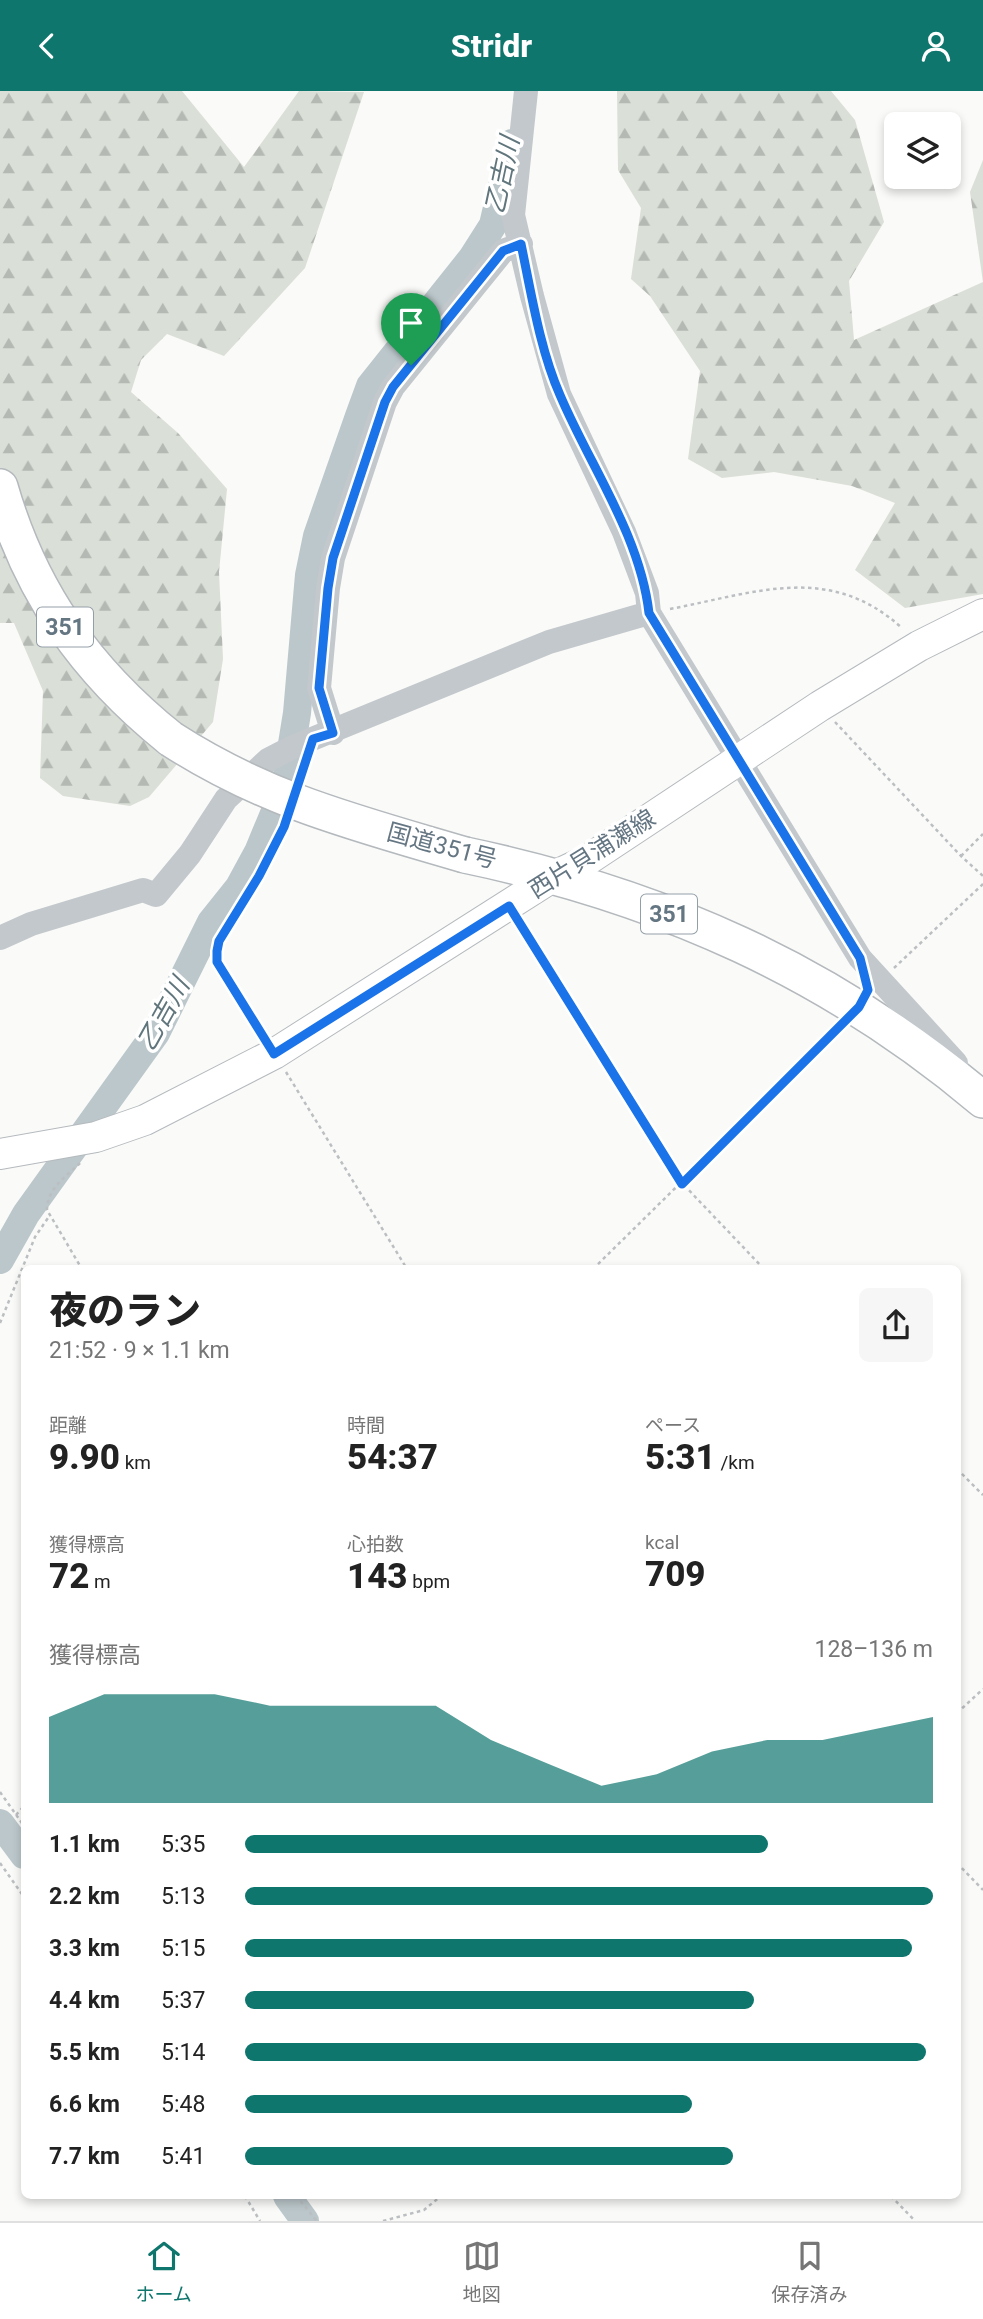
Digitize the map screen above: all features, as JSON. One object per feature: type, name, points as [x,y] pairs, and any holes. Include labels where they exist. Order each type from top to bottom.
[{"type":"highway","name":"国道351号","points":[[0,487],[29,570],[50,608],[100,675],[137,712],[170,739],[227,774],[305,807],[466,855],[554,876],[673,915],[769,956],[859,1007],[925,1051],[983,1098]]},
{"type":"main road","name":"西片貝浦瀬線","points":[[0,1154],[96,1137],[145,1120],[274,1054],[554,876],[586,861],[742,761],[820,706],[919,646],[983,614]]},
{"type":"street","points":[[526,91],[513,215],[559,394],[600,475],[624,533],[647,593],[649,613],[742,761],[860,958],[983,1098]]},
{"type":"street","points":[[323,736],[319,688],[333,558],[385,402],[393,387],[503,251],[521,244]]},
{"type":"street","points":[[0,938],[31,924],[142,890],[156,895],[190,854],[226,799],[268,760],[549,642],[649,613]]},
{"type":"street","points":[[859,1007],[868,990],[860,958]]},
{"type":"path","points":[[649,613],[786,587],[815,586],[872,605],[888,616],[919,646]]},
{"type":"path","points":[[820,706],[983,876]]},
{"type":"path","points":[[301,777],[323,736]]},
{"type":"path","points":[[288,815],[272,853],[219,941],[217,962],[405,1265]]},
{"type":"path","points":[[961,856],[983,834]]},
{"type":"path","points":[[882,980],[983,884]]},
{"type":"path","points":[[509,906],[682,1184],[760,1265]]},
{"type":"path","points":[[597,1265],[859,1007]]},
{"type":"path","points":[[80,1265],[50,1215],[47,1201],[57,1184],[79,1164],[96,1137]]},
{"type":"path","points":[[24,1265],[35,1237],[50,1215]]},
{"type":"path","points":[[0,1323],[21,1271]]},
{"type":"path","points":[[961,1473],[983,1495]]},
{"type":"path","points":[[961,1709],[983,1689]]},
{"type":"path","points":[[0,1792],[21,1822]]},
{"type":"path","points":[[16,1815],[21,1810]]},
{"type":"path","points":[[0,1863],[21,1892]]},
{"type":"path","points":[[961,1867],[983,1890]]},
{"type":"path","points":[[247,2199],[260,2221]]},
{"type":"path","points":[[299,2199],[317,2221]]},
{"type":"path","points":[[383,2221],[424,2210],[437,2199]]},
{"type":"path","points":[[894,2199],[915,2221]]},
{"type":"green space","points":[[0,91],[182,91],[244,167],[299,91],[364,92],[305,268],[224,356],[167,334],[141,360],[131,392],[178,433],[227,489],[219,572],[223,659],[213,722],[149,797],[130,806],[63,796],[40,778],[43,691],[14,623],[0,623]]},
{"type":"green space","points":[[617,91],[831,91],[855,120],[884,222],[849,281],[854,340],[983,282],[983,594],[905,608],[855,570],[895,503],[852,486],[774,472],[722,478],[688,459],[700,371],[650,296],[631,279],[641,208],[618,170]]},
{"type":"green space","points":[[983,160],[983,282],[970,192]]},
{"type":"waterway","name":"乙吉川","points":[[0,1260],[26,1214],[156,1033],[211,922],[239,887],[258,852],[285,787],[297,713],[309,575],[317,536],[359,416],[370,386],[472,258],[493,225],[512,143]]},
{"type":"waterway","name":"乙吉川","points":[[0,1823],[21,1851]]},
{"type":"waterway","name":"乙吉川","points":[[289,2199],[305,2221]]},
{"type":"route","points":[[521,244],[532,296],[559,394],[600,475],[624,533],[647,593],[649,613],[742,761],[860,958],[868,990],[859,1007],[682,1184],[509,906],[274,1054],[217,962],[219,941],[259,876],[284,827],[313,739],[333,733],[319,688],[320,659],[333,558],[385,402],[411,365],[503,251],[521,244]]}]
